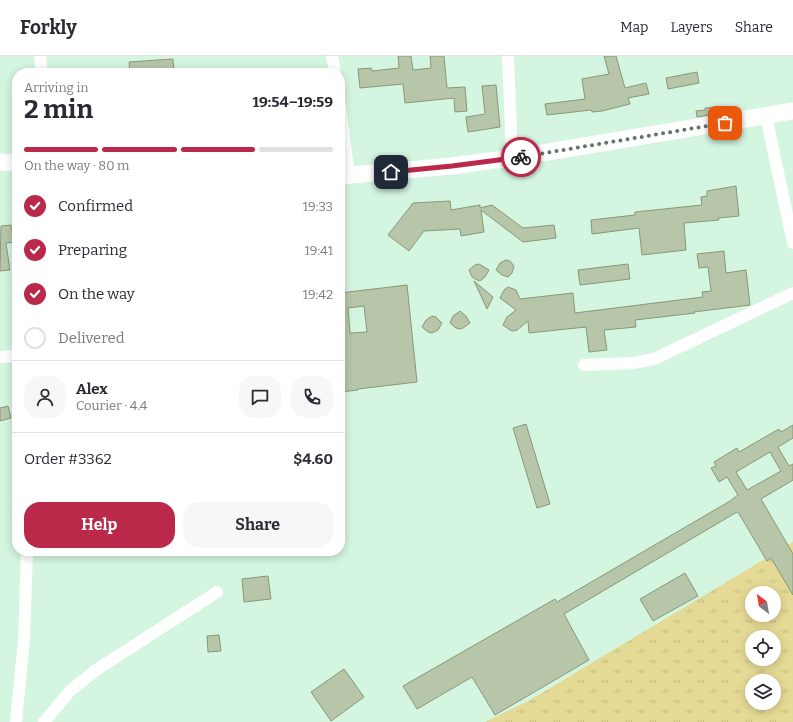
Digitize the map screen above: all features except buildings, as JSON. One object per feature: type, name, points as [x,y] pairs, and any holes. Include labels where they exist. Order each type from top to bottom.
[{"type":"street","points":[[40,56],[41,68]]},
{"type":"street","points":[[332,56],[334,68]]},
{"type":"street","points":[[508,56],[512,158]]},
{"type":"street","points":[[345,178],[512,158],[793,111]]},
{"type":"street","points":[[766,116],[793,243]]},
{"type":"street","points":[[0,162],[12,163]]},
{"type":"street","points":[[584,365],[634,363],[654,359],[793,292]]},
{"type":"street","points":[[0,357],[12,356]]},
{"type":"street","points":[[16,722],[24,640],[27,556]]},
{"type":"street","points":[[44,722],[70,691],[96,670],[217,592]]},
{"type":"green space","points":[[793,542],[793,722],[485,722],[530,700]]},
{"type":"way so far","points":[[521,157],[725,123]]},
{"type":"route","points":[[391,172],[521,157]]}]
